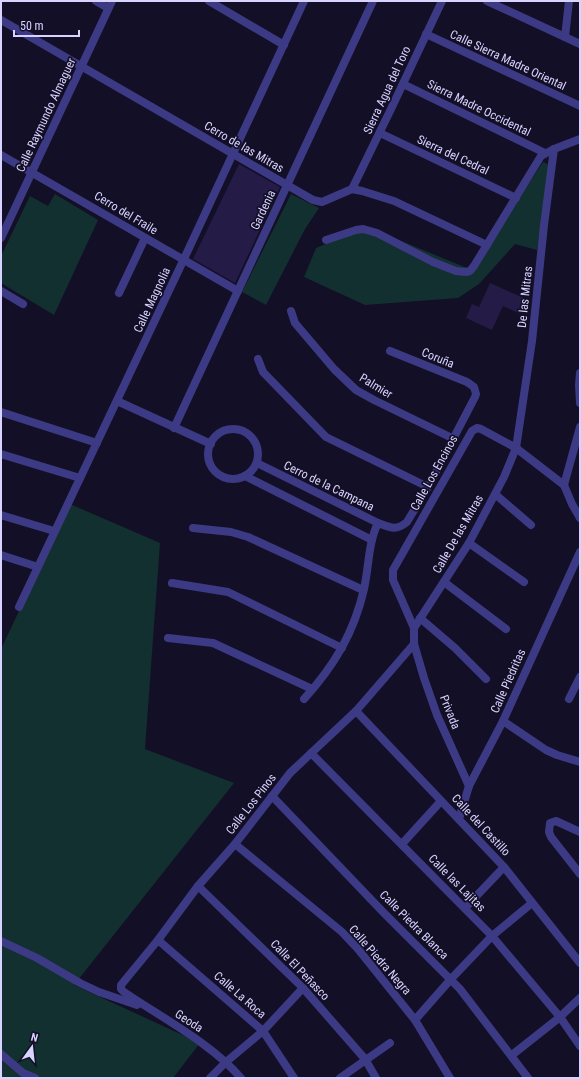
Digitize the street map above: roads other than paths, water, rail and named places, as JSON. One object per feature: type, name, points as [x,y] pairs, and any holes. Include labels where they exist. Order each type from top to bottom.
[{"type":"street","points":[[96,1],[110,5]]},
{"type":"street","points":[[209,1],[284,45]]},
{"type":"street","name":"Calle Magnolia","points":[[19,607],[184,261],[304,1]]},
{"type":"street","name":"Gardenia","points":[[174,428],[374,1]]},
{"type":"street","name":"Sierra Agua del Toro","points":[[352,189],[442,1]]},
{"type":"street","points":[[487,1],[580,44]]},
{"type":"street","points":[[565,37],[569,1]]},
{"type":"street","name":"Calle Raymundo Almaguer","points":[[1,238],[110,5]]},
{"type":"street","name":"Cerro de las Mitras","points":[[1,20],[313,200],[322,202],[352,189]]},
{"type":"street","name":"Calle Sierra Madre Oriental","points":[[426,34],[580,106]]},
{"type":"street","name":"Sierra Madre Occidental","points":[[403,84],[545,153]]},
{"type":"street","name":"Sierra del Cedral","points":[[380,133],[516,198]]},
{"type":"street","points":[[326,240],[356,230],[370,231],[456,271],[470,271],[516,198],[538,159],[545,153],[580,139]]},
{"type":"street","name":"De las Mitras","points":[[516,448],[532,341],[544,225],[554,149]]},
{"type":"street","name":"Cerro del Fraile","points":[[1,155],[238,291]]},
{"type":"street","points":[[352,189],[394,201],[486,245]]},
{"type":"street","points":[[119,293],[145,238]]},
{"type":"street","points":[[1,291],[23,304]]},
{"type":"street","name":"Palmier","points":[[291,311],[295,323],[334,369],[356,390],[454,439]]},
{"type":"street","name":"Coruña","points":[[390,351],[467,382],[474,387],[476,394],[473,402],[454,439]]},
{"type":"street","points":[[258,359],[263,372],[326,438],[428,487],[454,439]]},
{"type":"street","points":[[580,373],[580,403]]},
{"type":"street","points":[[117,401],[210,444]]},
{"type":"street","points":[[1,412],[97,443]]},
{"type":"street","points":[[564,485],[580,427]]},
{"type":"street","name":"Calle Los Encinos","points":[[414,628],[393,580],[393,570],[472,431],[477,428],[486,430],[516,448]]},
{"type":"street","points":[[234,430],[244,432],[251,437],[256,445],[258,454],[257,463],[252,471],[245,476],[236,479],[228,479],[219,475],[213,468],[209,460],[210,444],[217,435],[225,431],[234,430]]},
{"type":"street","points":[[516,448],[564,485],[580,518]]},
{"type":"street","name":"Calle De las Mitras","points":[[414,628],[469,543],[509,466],[516,448]]},
{"type":"street","points":[[1,454],[80,478]]},
{"type":"street","name":"Cerro de la Campana","points":[[257,463],[378,523],[392,528],[398,528],[407,522],[428,487]]},
{"type":"street","points":[[245,476],[372,540]]},
{"type":"street","points":[[495,494],[531,525]]},
{"type":"street","points":[[1,515],[54,531]]},
{"type":"street","points":[[304,699],[327,672],[342,648],[355,619],[364,590],[372,540],[378,523]]},
{"type":"street","points":[[193,528],[231,532],[248,537],[364,590]]},
{"type":"street","points":[[469,543],[524,582]]},
{"type":"street","name":"Calle Piedritas","points":[[459,819],[469,786],[503,721],[580,552]]},
{"type":"street","points":[[1,555],[38,567]]},
{"type":"street","points":[[444,582],[506,629]]},
{"type":"street","points":[[172,583],[228,592],[342,648]]},
{"type":"street","points":[[420,618],[455,648],[486,679]]},
{"type":"street","name":"Privada","points":[[414,628],[414,644],[432,702],[469,786]]},
{"type":"street","points":[[168,638],[213,643],[312,689]]},
{"type":"street","name":"Calle Los Pinos","points":[[121,989],[123,982],[158,940],[198,886],[235,844],[290,773],[356,711],[414,644]]},
{"type":"street","points":[[569,699],[580,677]]},
{"type":"street","name":"Calle del Castillo","points":[[356,711],[504,867],[580,963]]},
{"type":"street","points":[[503,721],[546,750],[580,762]]},
{"type":"street","name":"Calle las Lajitas","points":[[311,753],[492,936],[560,1017],[578,1042]]},
{"type":"street","points":[[461,769],[477,771]]},
{"type":"street","name":"Calle Piedra Blanca","points":[[272,796],[383,912],[460,988],[512,1055],[525,1077]]},
{"type":"street","points":[[402,844],[441,800]]},
{"type":"street","points":[[580,832],[556,821],[550,823],[548,827],[551,837],[580,874]]},
{"type":"street","name":"Calle Piedra Negra","points":[[235,844],[342,932],[358,949],[416,1020],[450,1078]]},
{"type":"street","points":[[465,908],[504,867]]},
{"type":"street","name":"Calle El Peñasco","points":[[198,886],[303,988],[365,1059],[376,1078]]},
{"type":"street","points":[[416,1020],[451,979],[492,936],[532,903]]},
{"type":"street","name":"Calle La Roca","points":[[158,940],[263,1031],[294,1078]]},
{"type":"street","points":[[1,941],[37,958],[80,983],[99,992],[150,1009]]},
{"type":"street","points":[[210,1078],[226,1062],[263,1031],[303,988]]},
{"type":"street","name":"Geoda","points":[[121,989],[204,1044],[226,1062],[241,1078]]},
{"type":"street","points":[[512,1055],[560,1017],[580,998]]},
{"type":"street","points":[[340,1078],[390,1042]]},
{"type":"street","points":[[1,1054],[23,1073],[35,1078]]}]
